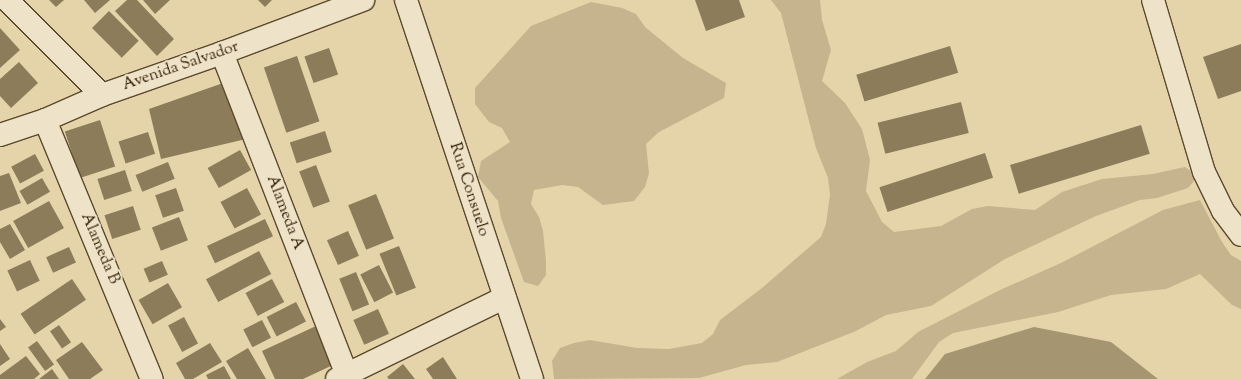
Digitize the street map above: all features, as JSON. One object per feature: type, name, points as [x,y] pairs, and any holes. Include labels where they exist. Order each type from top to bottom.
[{"type":"street","points":[[7,0],[102,95]]},
{"type":"street","name":"Avenida Salvador","points":[[0,135],[45,120],[102,95],[222,53],[363,0]]},
{"type":"street","name":"Rua Consuelo","points":[[406,0],[532,379]]},
{"type":"street","points":[[1153,0],[1204,172],[1223,212],[1241,235]]},
{"type":"street","name":"Alameda A","points":[[222,53],[342,376]]},
{"type":"street","name":"Alameda B","points":[[45,120],[152,379]]},
{"type":"street","points":[[342,376],[504,298]]},
{"type":"shaded area","points":[[771,0],[820,0],[822,20],[831,50],[822,81],[845,103],[862,129],[870,160],[866,191],[882,222],[894,232],[941,226],[972,209],[988,206],[1035,210],[1062,192],[1102,179],[1153,174],[1185,167],[1198,176],[1188,188],[1157,198],[1140,200],[1096,216],[1005,259],[931,306],[886,315],[856,331],[777,362],[746,365],[699,378],[554,379],[552,361],[560,348],[574,343],[590,340],[637,348],[669,349],[702,343],[713,334],[720,320],[762,288],[821,237],[826,224],[830,195],[828,178],[816,148],[781,13]]},
{"type":"shaded area","points":[[591,2],[622,8],[636,14],[645,27],[683,58],[726,83],[724,98],[659,132],[646,144],[649,173],[645,187],[634,201],[603,205],[578,187],[562,185],[534,190],[531,204],[539,217],[543,231],[546,261],[546,275],[538,286],[524,282],[501,218],[498,201],[478,177],[481,161],[510,142],[502,128],[489,122],[475,104],[475,88],[531,26]]},
{"type":"shaded area","points":[[1200,200],[1222,242],[1231,255],[1241,261],[1241,309],[1232,305],[1200,274],[1166,289],[1111,295],[1058,312],[953,333],[939,342],[912,379],[837,379],[867,362],[896,351],[918,332],[1000,290],[1061,263],[1163,210]]},
{"type":"shaded area","points":[[1034,327],[1111,342],[1158,379],[925,379],[945,354]]},
{"type":"building","points":[[49,0],[64,0],[56,7]]},
{"type":"building","points":[[84,0],[110,0],[95,13]]},
{"type":"building","points":[[127,0],[137,0],[174,39],[157,56],[115,11]]},
{"type":"building","points":[[143,0],[170,0],[155,14]]},
{"type":"building","points":[[258,0],[272,0],[265,7]]},
{"type":"building","points":[[695,0],[739,0],[745,17],[706,31]]},
{"type":"building","points":[[109,11],[139,41],[122,58],[92,28]]},
{"type":"building","points":[[0,28],[20,50],[0,68]]},
{"type":"building","points":[[1241,44],[1241,91],[1218,99],[1203,57]]},
{"type":"building","points":[[950,46],[958,73],[864,101],[856,75]]},
{"type":"building","points":[[329,48],[338,74],[314,83],[304,56]]},
{"type":"building","points":[[297,56],[319,121],[286,133],[264,67]]},
{"type":"building","points":[[19,62],[38,83],[11,108],[0,96],[0,79]]},
{"type":"building","points":[[226,82],[246,139],[161,159],[149,109]]},
{"type":"building","points":[[961,102],[969,133],[885,154],[878,123]]},
{"type":"building","points":[[100,120],[115,167],[80,178],[65,131]]},
{"type":"building","points":[[1141,125],[1150,154],[1019,194],[1010,165]]},
{"type":"building","points":[[325,131],[332,152],[297,163],[290,142]]},
{"type":"building","points":[[148,132],[155,154],[126,163],[119,142]]},
{"type":"building","points":[[240,150],[251,170],[219,188],[208,168]]},
{"type":"building","points":[[985,153],[993,178],[887,212],[879,187]]},
{"type":"building","points":[[35,154],[44,171],[20,183],[11,167]]},
{"type":"building","points":[[168,162],[175,179],[142,192],[136,175]]},
{"type":"building","points":[[316,165],[330,201],[313,208],[299,171]]},
{"type":"building","points":[[125,170],[132,191],[104,200],[97,179]]},
{"type":"building","points":[[9,173],[21,203],[0,211],[0,176]]},
{"type":"building","points":[[42,178],[50,192],[27,205],[19,191]]},
{"type":"building","points":[[176,188],[184,211],[163,218],[155,195]]},
{"type":"building","points":[[247,188],[261,214],[235,229],[221,202]]},
{"type":"building","points":[[376,194],[394,239],[366,250],[348,205]]},
{"type":"building","points":[[49,201],[64,228],[28,248],[13,221]]},
{"type":"building","points":[[133,206],[141,230],[112,239],[104,215]]},
{"type":"building","points":[[179,217],[188,240],[161,251],[152,227]]},
{"type":"building","points":[[265,219],[273,236],[215,263],[207,246]]},
{"type":"building","points":[[10,224],[25,250],[10,259],[0,242],[0,229]]},
{"type":"building","points":[[348,231],[359,256],[338,265],[327,240]]},
{"type":"building","points":[[399,246],[416,288],[396,296],[380,254]]},
{"type":"building","points":[[69,247],[76,263],[53,273],[46,257]]},
{"type":"building","points":[[259,251],[271,274],[218,302],[206,279]]},
{"type":"building","points":[[30,260],[40,281],[17,291],[7,271]]},
{"type":"building","points":[[162,261],[168,275],[149,283],[144,269]]},
{"type":"building","points":[[379,265],[393,293],[374,302],[360,275]]},
{"type":"building","points":[[356,272],[369,304],[352,311],[339,279]]},
{"type":"building","points":[[72,279],[86,300],[35,334],[21,314]]},
{"type":"building","points":[[272,279],[284,302],[258,316],[246,293]]},
{"type":"building","points":[[168,283],[182,307],[153,324],[139,300]]},
{"type":"building","points":[[296,302],[306,322],[277,337],[267,317]]},
{"type":"building","points":[[378,309],[389,334],[364,345],[353,320]]},
{"type":"building","points":[[184,317],[198,343],[182,352],[168,325]]},
{"type":"building","points":[[0,319],[6,327],[0,331]]},
{"type":"building","points":[[262,320],[271,338],[252,347],[243,330]]},
{"type":"building","points":[[59,325],[71,342],[62,349],[50,331]]},
{"type":"building","points":[[316,326],[333,365],[303,379],[275,379],[262,351]]},
{"type":"building","points":[[37,341],[54,364],[45,371],[28,347]]},
{"type":"building","points":[[82,342],[103,370],[90,379],[69,379],[56,360]]},
{"type":"building","points":[[210,343],[222,362],[193,379],[185,379],[176,363]]},
{"type":"building","points":[[0,344],[10,359],[0,366]]},
{"type":"building","points":[[248,348],[266,379],[237,379],[226,361]]},
{"type":"building","points":[[26,356],[40,374],[34,379],[0,379],[0,375]]},
{"type":"building","points":[[443,357],[457,379],[433,379],[426,369]]},
{"type":"building","points":[[403,364],[415,379],[389,379],[387,377]]},
{"type":"building","points":[[224,366],[231,379],[208,379],[206,375]]},
{"type":"building","points":[[52,369],[59,379],[39,379]]}]
